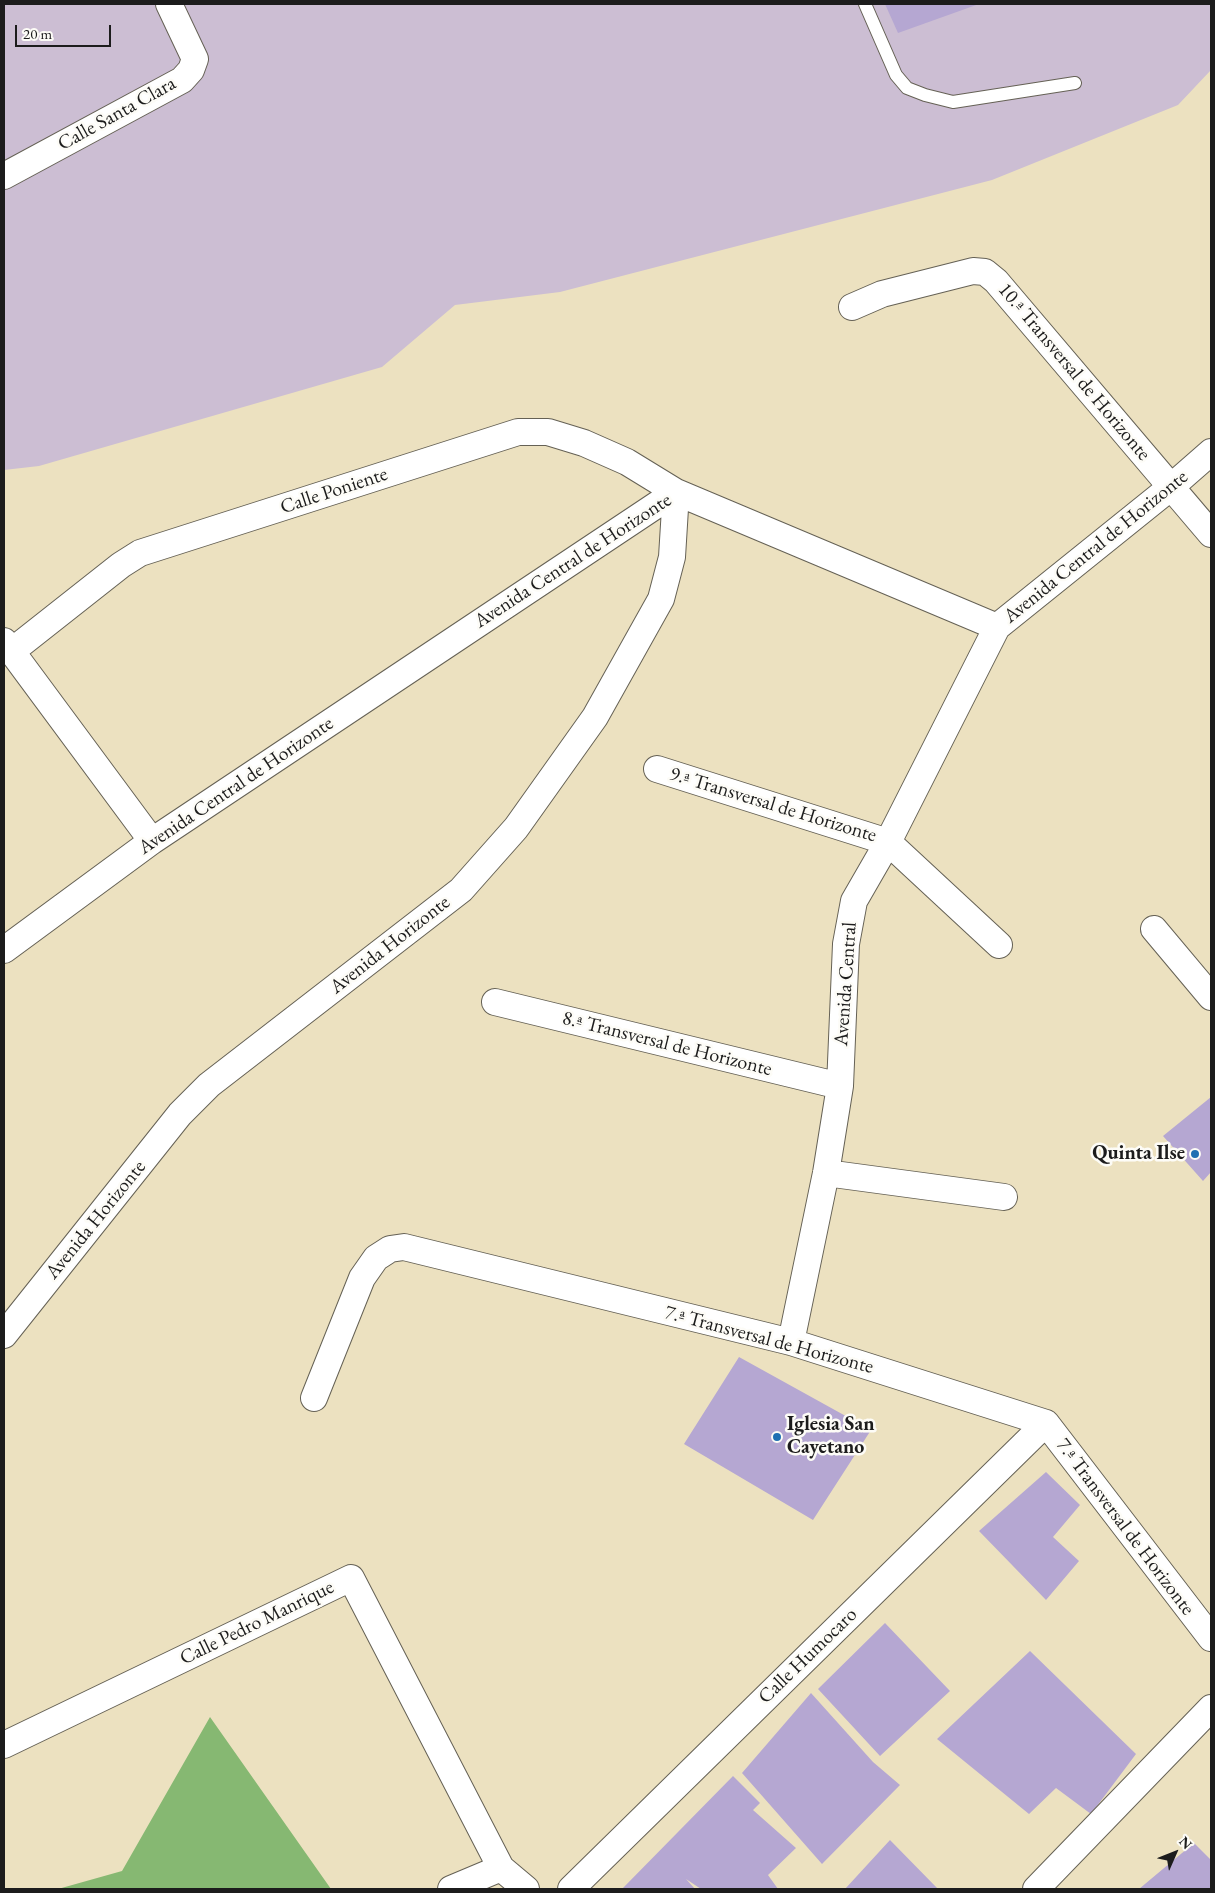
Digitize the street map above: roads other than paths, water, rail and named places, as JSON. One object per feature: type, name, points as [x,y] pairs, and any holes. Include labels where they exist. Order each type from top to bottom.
[{"type":"street","name":"Calle Santa Clara","points":[[4,176],[182,80],[191,70],[195,59],[169,4]]},
{"type":"street","name":"10.ª Transversal de Horizonte","points":[[852,307],[882,294],[973,271],[985,272],[996,281],[1211,534]]},
{"type":"street","name":"Calle Poniente","points":[[8,646],[140,553],[518,432],[548,432],[584,442],[627,462],[676,492]]},
{"type":"street","name":"Avenida Central de Horizonte","points":[[4,950],[152,841],[676,492],[997,627],[1171,487],[1211,452]]},
{"type":"street","name":"Avenida Horizonte","points":[[4,1335],[180,1114],[209,1085],[461,890],[516,828],[595,718],[661,599],[672,557],[676,492]]},
{"type":"street","name":"Avenida Central","points":[[791,1342],[826,1173],[840,1086],[846,944],[854,901],[888,842],[997,627]]},
{"type":"street","points":[[8,646],[152,841]]},
{"type":"street","name":"9.ª Transversal de Horizonte","points":[[657,769],[888,842],[999,945]]},
{"type":"street","points":[[1154,929],[1211,997]]},
{"type":"street","name":"8.ª Transversal de Horizonte","points":[[495,1002],[840,1086]]},
{"type":"street","points":[[826,1173],[1004,1197]]},
{"type":"street","name":"7.ª Transversal de Horizonte","points":[[314,1398],[362,1278],[376,1258],[390,1250],[404,1247],[791,1342],[1046,1423],[1211,1638]]},
{"type":"street","name":"Calle Humocaro","points":[[571,1889],[1046,1423]]},
{"type":"street","name":"Calle Pedro Manrique","points":[[4,1745],[351,1578],[500,1868]]},
{"type":"street","points":[[1036,1889],[1211,1708]]},
{"type":"street","points":[[451,1889],[500,1868],[526,1889]]},
{"type":"lane","points":[[866,4],[896,76],[907,88],[925,95],[953,102],[1074,83]]},
{"type":"place","name":"Quinta Ilse","points":[[1195,1154]]},
{"type":"place","name":"Iglesia San Cayetano","points":[[777,1437]]}]
